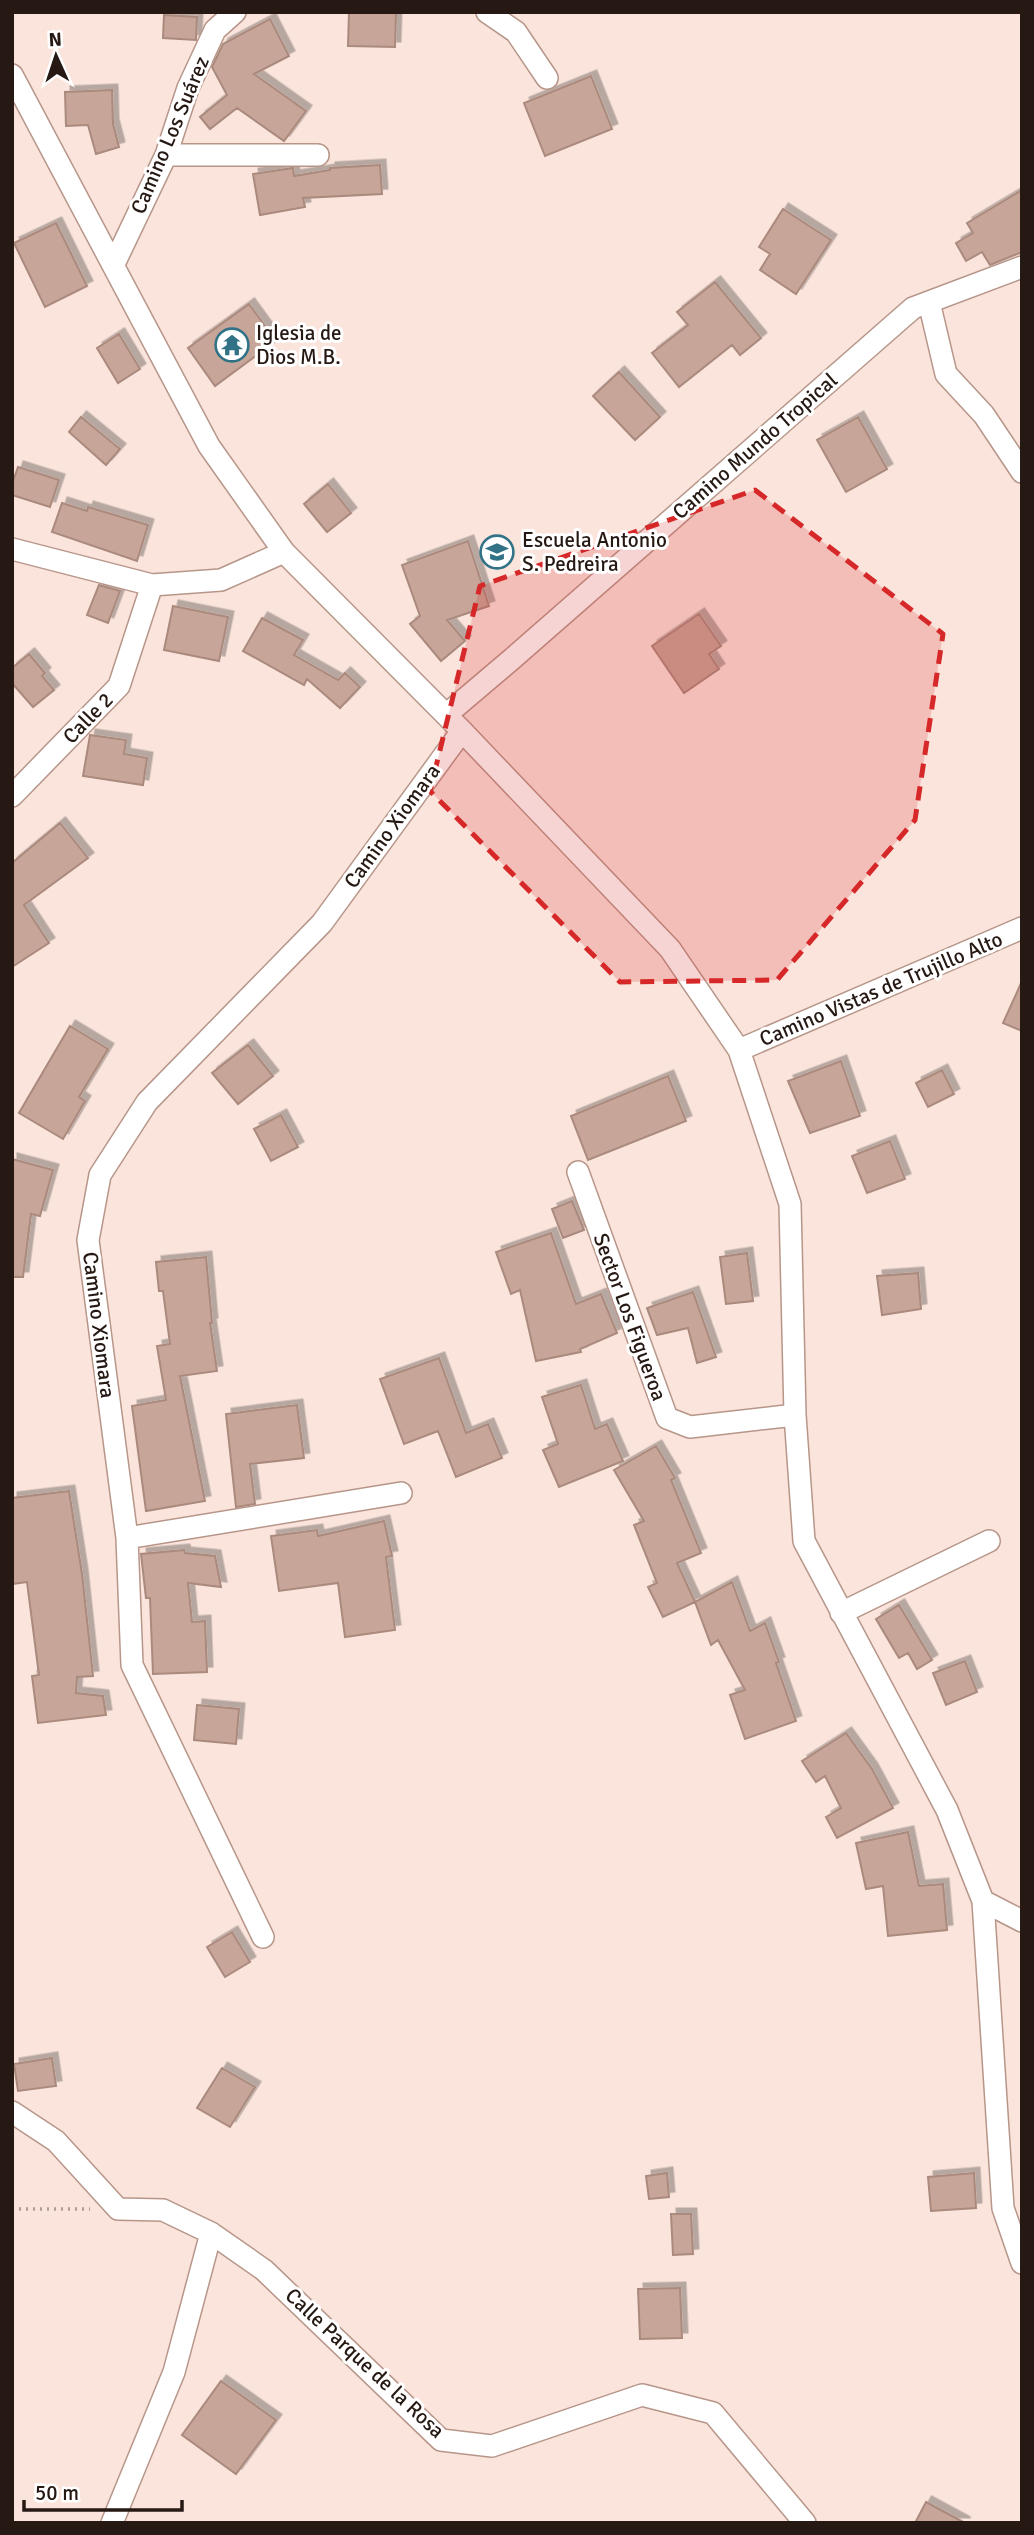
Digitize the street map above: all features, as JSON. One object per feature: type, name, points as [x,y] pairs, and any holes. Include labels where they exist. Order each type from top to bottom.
[{"type":"street","name":"Camino Los Suárez","points":[[114,264],[166,155],[188,88],[215,30],[236,12]]},
{"type":"street","points":[[487,12],[516,32],[547,78]]},
{"type":"street","points":[[12,75],[209,446],[284,552],[463,730],[670,949],[740,1050],[790,1204],[795,1415],[804,1541],[947,1810],[984,1901],[1003,2208],[1022,2263]]},
{"type":"street","points":[[166,155],[318,155]]},
{"type":"street","name":"Camino Mundo Tropical","points":[[446,715],[913,308],[1022,267]]},
{"type":"street","points":[[929,302],[946,373],[984,415],[1022,472]]},
{"type":"street","points":[[12,549],[152,585],[221,580],[284,552]]},
{"type":"street","name":"Calle 2","points":[[12,796],[119,686],[152,585]]},
{"type":"street","name":"Camino Xiomara","points":[[263,1937],[132,1665],[127,1538],[88,1240],[100,1175],[147,1102],[322,922],[463,730]]},
{"type":"street","name":"Camino Vistas de Trujillo Alto","points":[[740,1050],[1022,928]]},
{"type":"street","name":"Sector Los Figueroa","points":[[578,1172],[667,1418],[690,1427],[795,1415]]},
{"type":"street","points":[[127,1538],[401,1493]]},
{"type":"street","points":[[841,1613],[989,1541]]},
{"type":"street","points":[[984,1901],[1022,1921]]},
{"type":"street","points":[[12,2112],[56,2141],[118,2209]]},
{"type":"street","name":"Calle Parque de la Rosa","points":[[118,2209],[163,2210],[211,2233],[264,2270],[441,2440],[492,2446],[642,2395],[713,2413],[805,2523]]},
{"type":"street","points":[[112,2523],[174,2372],[211,2233]]},
{"type":"path","points":[[12,2209],[118,2209]]},
{"type":"highlighted area","points":[[755,490],[943,634],[915,820],[777,980],[620,982],[430,791],[480,586]]},
{"type":"building","points":[[349,12],[396,12],[395,47],[348,46]]},
{"type":"building","points":[[164,15],[197,17],[196,40],[163,38]]},
{"type":"building","points":[[270,19],[289,56],[254,74],[306,111],[284,141],[237,108],[210,129],[200,117],[227,95],[212,67],[223,44]]},
{"type":"building","points":[[591,76],[612,129],[545,156],[524,103]]},
{"type":"building","points":[[112,90],[113,124],[119,147],[96,154],[88,125],[66,126],[65,92]]},
{"type":"building","points":[[380,165],[382,194],[303,198],[305,207],[260,215],[253,174],[293,168],[294,176],[330,168]]},
{"type":"building","points":[[1022,190],[1022,252],[990,265],[982,252],[966,261],[956,243],[973,233],[967,223]]},
{"type":"building","points":[[783,209],[831,240],[796,294],[760,270],[770,254],[759,247]]},
{"type":"building","points":[[56,223],[87,286],[45,307],[14,243]]},
{"type":"building","points":[[715,282],[761,338],[740,355],[732,345],[679,387],[652,353],[688,325],[677,312]]},
{"type":"building","name":"Iglesia de Dios M.B.","points":[[249,304],[276,341],[215,386],[188,348]]},
{"type":"building","points":[[119,334],[140,369],[118,383],[97,348]]},
{"type":"building","points":[[619,372],[660,417],[635,440],[593,396]]},
{"type":"building","points":[[81,417],[120,449],[106,465],[69,432]]},
{"type":"building","points":[[858,417],[887,469],[846,492],[817,440]]},
{"type":"building","points":[[18,467],[59,480],[50,507],[12,495],[12,484]]},
{"type":"building","points":[[328,484],[351,513],[327,532],[304,504]]},
{"type":"building","points":[[62,503],[87,511],[88,507],[148,525],[137,561],[52,532]]},
{"type":"building","points":[[468,541],[489,606],[447,620],[465,641],[441,661],[410,624],[420,616],[402,565]]},
{"type":"building","points":[[99,585],[120,591],[108,623],[87,615]]},
{"type":"building","points":[[173,606],[228,617],[219,661],[164,650]]},
{"type":"building","points":[[699,614],[721,646],[709,654],[719,669],[684,693],[652,646]]},
{"type":"building","points":[[262,618],[303,640],[294,655],[338,680],[345,673],[360,687],[340,708],[307,679],[304,685],[243,651]]},
{"type":"building","points":[[29,654],[45,673],[42,676],[54,690],[33,707],[12,683],[12,668]]},
{"type":"building","points":[[90,735],[126,740],[124,754],[147,758],[143,785],[83,776]]},
{"type":"building","points":[[60,823],[88,858],[24,905],[49,943],[12,967],[12,863]]},
{"type":"building","points":[[1022,981],[1022,1031],[1003,1023]]},
{"type":"building","points":[[70,1026],[108,1049],[79,1097],[85,1101],[63,1139],[19,1113]]},
{"type":"building","points":[[248,1045],[273,1076],[238,1104],[212,1073]]},
{"type":"building","points":[[841,1061],[860,1116],[810,1133],[788,1081]]},
{"type":"building","points":[[942,1070],[954,1094],[928,1107],[916,1083]]},
{"type":"building","points":[[668,1076],[686,1121],[588,1160],[571,1116]]},
{"type":"building","points":[[281,1115],[298,1147],[271,1161],[254,1129]]},
{"type":"building","points":[[890,1141],[905,1179],[867,1193],[852,1156]]},
{"type":"building","points":[[12,1159],[53,1170],[40,1216],[31,1214],[23,1277],[12,1277]]},
{"type":"building","points":[[572,1201],[584,1230],[563,1238],[552,1209]]},
{"type":"building","points":[[551,1233],[576,1304],[601,1294],[617,1333],[580,1349],[581,1352],[536,1361],[520,1290],[511,1294],[496,1252]]},
{"type":"building","points":[[747,1253],[753,1301],[726,1304],[720,1257]]},
{"type":"building","points":[[206,1257],[210,1323],[217,1371],[180,1376],[205,1501],[146,1511],[132,1406],[166,1400],[157,1346],[170,1344],[156,1262]]},
{"type":"building","points":[[918,1273],[921,1309],[882,1315],[877,1276]]},
{"type":"building","points":[[693,1292],[716,1357],[697,1363],[688,1328],[657,1335],[647,1308]]},
{"type":"building","points":[[439,1358],[466,1433],[488,1424],[502,1458],[456,1477],[438,1431],[404,1444],[380,1379]]},
{"type":"building","points":[[581,1385],[595,1429],[607,1424],[623,1461],[559,1487],[543,1450],[558,1444],[542,1397]]},
{"type":"building","points":[[297,1405],[304,1458],[250,1464],[255,1504],[236,1507],[226,1414]]},
{"type":"building","points":[[656,1446],[675,1478],[671,1480],[701,1553],[677,1563],[695,1602],[663,1617],[648,1587],[657,1583],[634,1525],[644,1521],[614,1470]]},
{"type":"building","points":[[69,1491],[82,1574],[93,1676],[77,1677],[76,1693],[103,1696],[106,1715],[38,1723],[32,1676],[39,1675],[27,1582],[12,1584],[12,1498]]},
{"type":"building","points":[[384,1521],[392,1556],[386,1557],[395,1630],[345,1637],[338,1583],[279,1591],[271,1536],[317,1530],[318,1536]]},
{"type":"building","points":[[184,1550],[185,1553],[215,1556],[221,1587],[188,1583],[192,1622],[205,1621],[207,1672],[153,1674],[150,1598],[146,1598],[141,1554]]},
{"type":"building","points":[[732,1582],[750,1631],[765,1623],[796,1721],[745,1739],[730,1695],[745,1690],[718,1640],[711,1645],[695,1602]]},
{"type":"building","points":[[899,1605],[932,1660],[917,1669],[908,1653],[899,1658],[876,1619]]},
{"type":"building","points":[[965,1661],[977,1692],[946,1705],[933,1673]]},
{"type":"building","points":[[197,1705],[239,1709],[236,1744],[194,1740]]},
{"type":"building","points":[[846,1733],[872,1769],[893,1808],[837,1838],[826,1817],[841,1808],[825,1776],[816,1782],[802,1761]]},
{"type":"building","points":[[908,1832],[919,1886],[943,1884],[947,1930],[888,1936],[883,1886],[866,1889],[856,1843]]},
{"type":"building","points":[[232,1932],[250,1962],[225,1977],[207,1947]]},
{"type":"building","points":[[52,2058],[56,2086],[18,2091],[14,2064]]},
{"type":"building","points":[[222,2068],[255,2087],[230,2127],[197,2108]]},
{"type":"building","points":[[667,2173],[669,2197],[649,2199],[646,2176]]},
{"type":"building","points":[[974,2173],[976,2208],[931,2211],[928,2177]]},
{"type":"building","points":[[671,2214],[691,2214],[693,2254],[673,2255]]},
{"type":"building","points":[[680,2288],[682,2338],[640,2339],[638,2289]]},
{"type":"building","points":[[221,2381],[276,2420],[236,2474],[182,2435]]},
{"type":"building","points":[[926,2502],[965,2523],[915,2523]]},
{"type":"place","name":"Iglesia de Dios M.B.","points":[[232,345]]},
{"type":"place","name":"Escuela Antonio S. Pedreira","points":[[497,552]]}]
